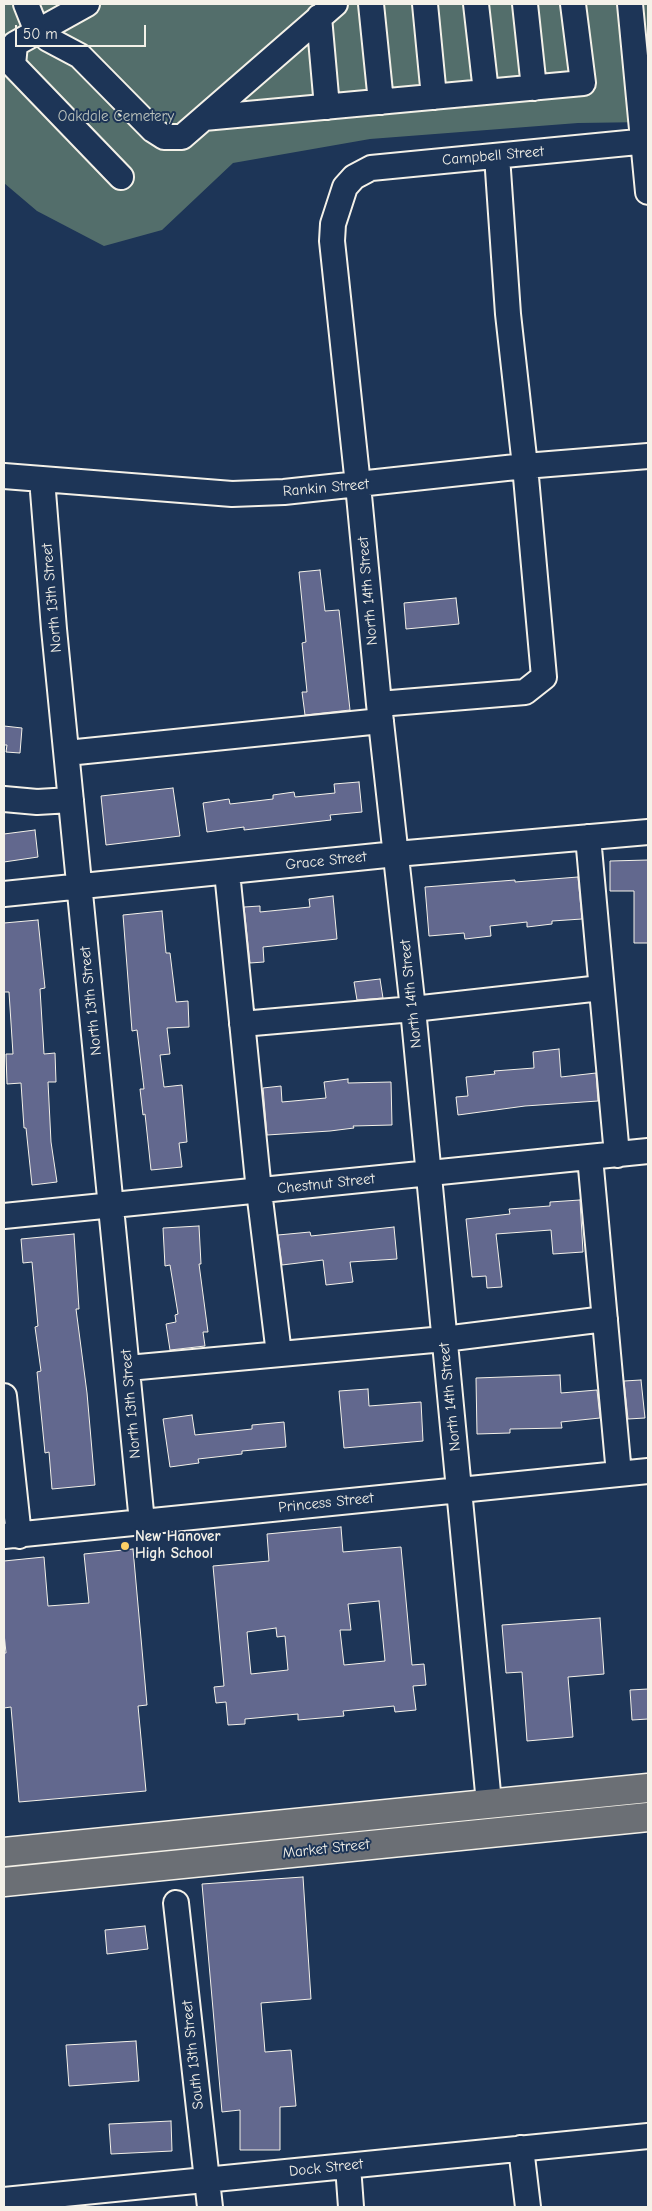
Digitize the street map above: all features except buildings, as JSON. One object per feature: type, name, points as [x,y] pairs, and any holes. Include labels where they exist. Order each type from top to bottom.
[{"type":"main road","name":"Market Street","points":[[4,1852],[648,1788]]},
{"type":"main road","name":"Market Street","points":[[4,1882],[648,1817]]},
{"type":"street","points":[[26,4],[34,24],[48,39],[80,56],[153,130],[164,137],[182,137],[327,11]]},
{"type":"street","points":[[87,4],[15,44],[13,65],[121,176]]},
{"type":"street","points":[[371,4],[381,102]]},
{"type":"street","points":[[425,4],[434,97]]},
{"type":"street","points":[[476,4],[486,92]]},
{"type":"street","points":[[525,4],[534,88]]},
{"type":"street","points":[[204,118],[583,83],[574,4]]},
{"type":"street","points":[[630,4],[646,141],[648,192]]},
{"type":"street","points":[[327,11],[327,107]]},
{"type":"street","name":"Campbell Street","points":[[345,187],[354,177],[371,168],[646,141]]},
{"type":"street","points":[[67,754],[525,692],[544,677],[525,466],[508,314],[497,156]]},
{"type":"street","name":"North 14th Street","points":[[345,187],[334,214],[332,241],[380,713],[413,1009],[489,1803]]},
{"type":"street","name":"Rankin Street","points":[[4,476],[232,494],[358,486],[525,466],[648,456]]},
{"type":"street","name":"North 13th Street","points":[[42,479],[71,800],[113,1204],[142,1522]]},
{"type":"street","points":[[4,799],[37,802],[71,800]]},
{"type":"street","name":"Grace Street","points":[[4,894],[396,854],[648,832]]},
{"type":"street","points":[[588,837],[617,1155]]},
{"type":"street","points":[[226,872],[259,1191],[279,1354]]},
{"type":"street","points":[[242,1024],[413,1009],[601,988]]},
{"type":"street","name":"Chestnut Street","points":[[4,1216],[648,1151]]},
{"type":"street","points":[[590,1157],[619,1474]]},
{"type":"street","points":[[128,1368],[444,1339],[605,1319]]},
{"type":"street","points":[[4,1396],[11,1536]]},
{"type":"street","name":"Princess Street","points":[[11,1536],[648,1471]]},
{"type":"street","name":"South 13th Street","points":[[176,1903],[210,2207]]},
{"type":"street","name":"Dock Street","points":[[4,2200],[648,2136]]},
{"type":"street","points":[[521,2148],[528,2207]]},
{"type":"street","points":[[348,2166],[351,2207]]},
{"type":"green space","name":"Oakdale Cemetery","points":[[4,4],[648,4],[648,122],[578,123],[370,139],[233,163],[162,230],[104,246],[37,211],[4,183]]},
{"type":"place","name":"New Hanover High School","points":[[125,1546]]}]
